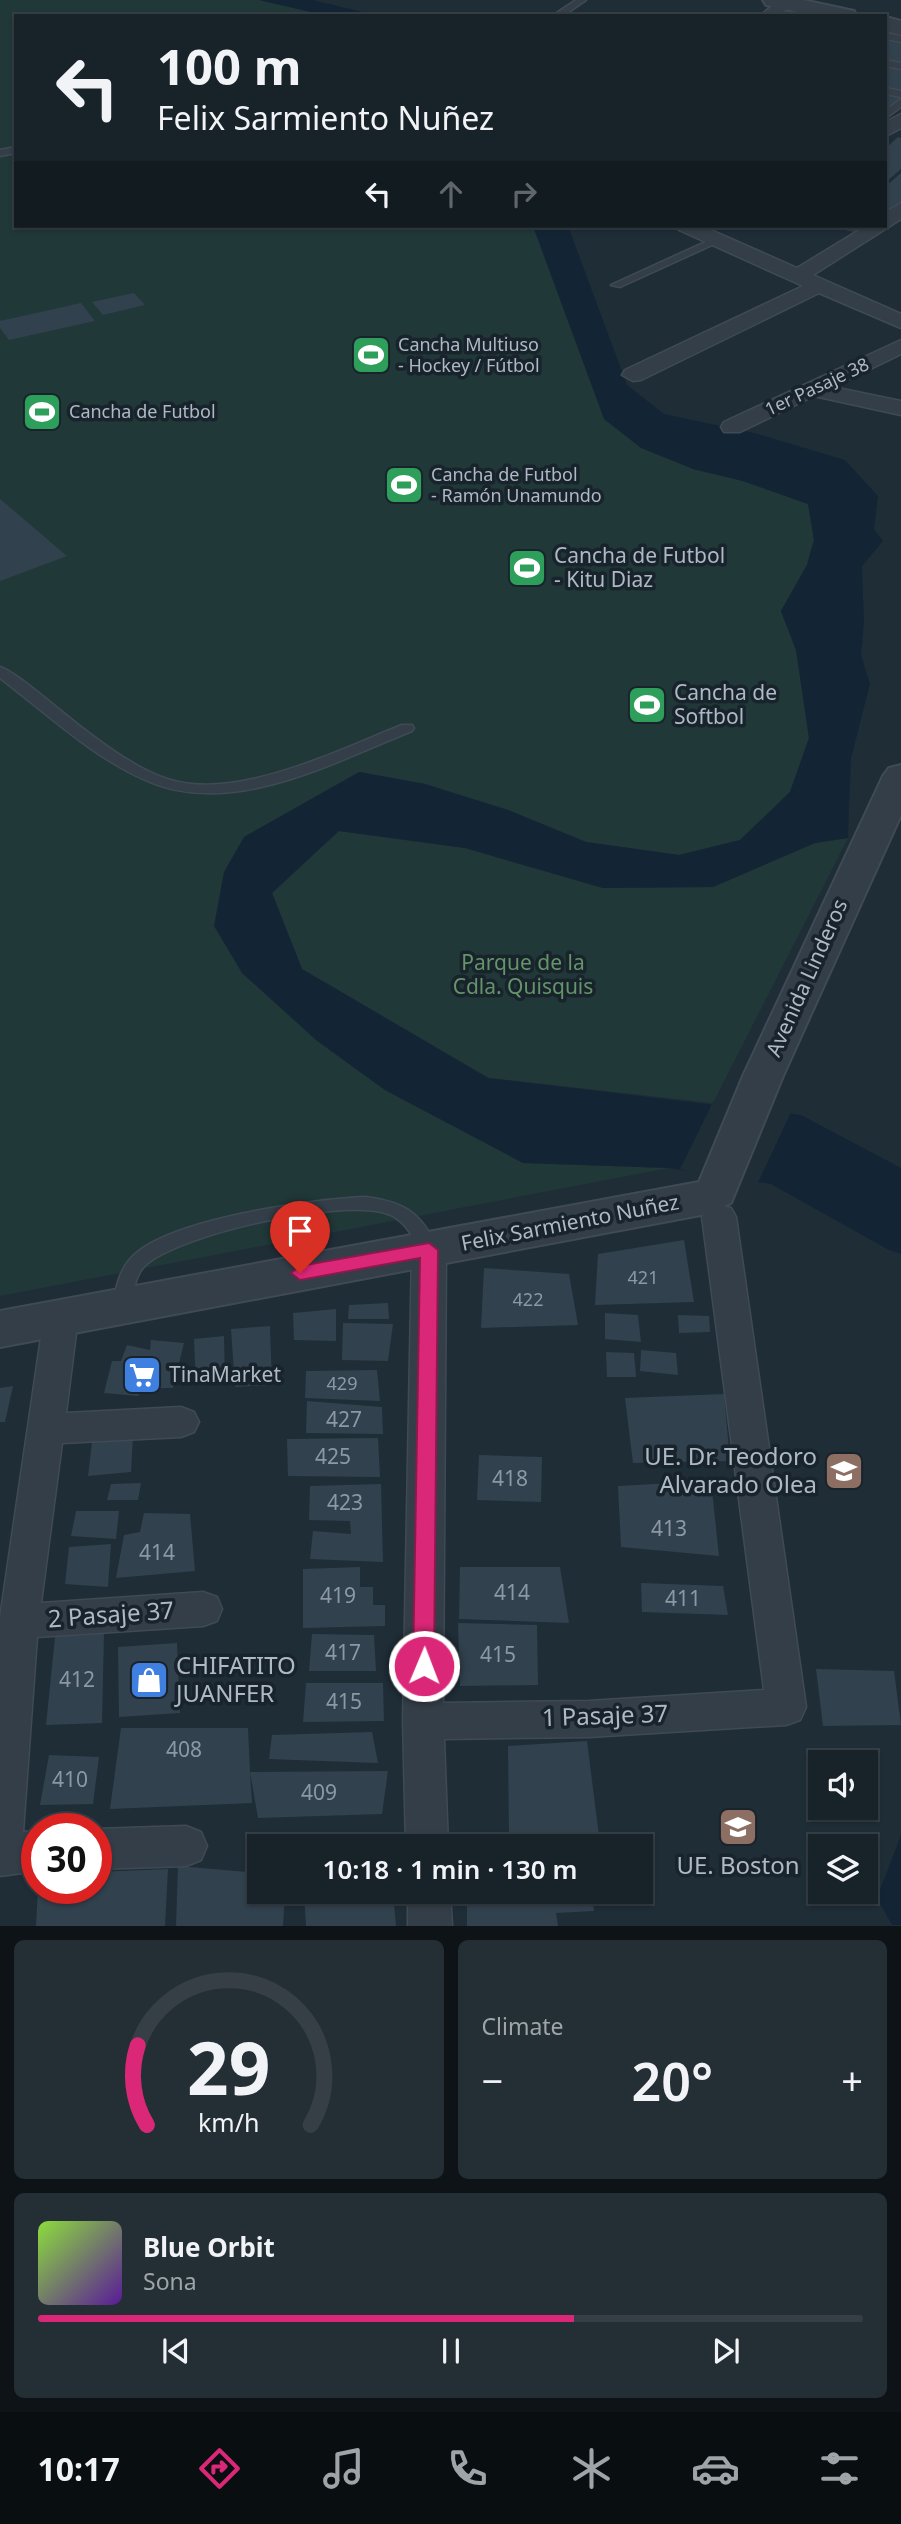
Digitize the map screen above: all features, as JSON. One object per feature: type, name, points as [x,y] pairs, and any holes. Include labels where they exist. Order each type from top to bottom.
[{"type":"street","points":[[776,6],[832,14]]},
{"type":"street","points":[[887,220],[901,209]]},
{"type":"street","points":[[691,228],[901,322]]},
{"type":"street","points":[[799,275],[876,228]]},
{"type":"street","points":[[633,375],[820,285]]},
{"type":"street","name":"1er Pasaje 38","points":[[732,427],[901,346]]},
{"type":"street","points":[[813,389],[901,408]]},
{"type":"street","name":"Avenida Linderos","points":[[719,1200],[763,1076],[900,774]]},
{"type":"street","name":"Felix Sarmiento Nuñez","points":[[0,1329],[706,1198],[716,1192],[719,1200]]},
{"type":"street","name":"1 Pasaje 37","points":[[423,1721],[589,1718],[786,1707],[719,1200]]},
{"type":"street","points":[[427,1834],[423,1721],[429,1250]]},
{"type":"street","points":[[21,1852],[0,1854],[19,1621],[61,1317]]},
{"type":"street","points":[[44,1429],[181,1422]]},
{"type":"street","name":"2 Pasaje 37","points":[[19,1621],[203,1609]]},
{"type":"street","points":[[112,1848],[186,1846]]},
{"type":"street","points":[[429,1904],[430,1926]]},
{"type":"lane","points":[[559,14],[582,0]]},
{"type":"lane","points":[[892,126],[901,102]]},
{"type":"lane","points":[[616,285],[718,240]]},
{"type":"lane","points":[[0,671],[130,767],[167,784],[215,789],[250,784],[407,728]]},
{"type":"lane","points":[[121,1306],[127,1280],[144,1255],[169,1240],[246,1218],[327,1207],[382,1205],[414,1222],[429,1250]]},
{"type":"green space","points":[[0,0],[259,0],[319,14],[14,14],[14,228],[534,228],[591,383],[693,469],[743,481],[808,504],[814,540],[807,565],[781,611],[796,650],[809,738],[790,792],[740,840],[680,855],[586,842],[508,810],[425,784],[360,772],[244,837],[316,1040],[385,1090],[523,1163],[669,1168],[0,1296]]},
{"type":"green space","name":"Parque de la Cdla. Quisquis","points":[[338,831],[465,848],[603,888],[713,887],[815,843],[848,838],[713,1103],[489,1078],[302,969],[272,893]]},
{"type":"water","points":[[259,0],[313,0],[371,14],[319,14]]},
{"type":"water","points":[[534,228],[569,228],[627,385],[664,414],[758,434],[845,460],[878,496],[874,529],[883,541],[862,566],[864,623],[861,655],[870,684],[851,758],[848,838],[815,843],[713,887],[603,888],[465,848],[339,831],[272,893],[302,969],[488,1078],[801,1115],[901,1168],[901,1254],[887,1249],[771,1184],[669,1168],[523,1163],[385,1090],[316,1040],[242,973],[214,926],[224,872],[244,837],[359,772],[425,784],[508,810],[586,842],[679,855],[740,840],[790,792],[809,738],[796,650],[781,611],[807,565],[814,540],[808,504],[743,481],[693,469],[641,448],[604,419]]},
{"type":"water","points":[[901,1835],[901,1925],[892,1925],[878,1895]]},
{"type":"pier","points":[[714,1100],[792,1110],[757,1185],[709,1178],[680,1169]]},
{"type":"building","points":[[887,30],[901,33],[901,106],[887,118]]},
{"type":"building","points":[[898,137],[901,138],[901,169],[887,181],[887,147]]},
{"type":"building","points":[[901,173],[901,206],[887,217],[887,185]]},
{"type":"building","points":[[834,228],[867,228],[860,233]]},
{"type":"building","points":[[134,293],[145,305],[103,315],[92,302]]},
{"type":"building","points":[[81,303],[95,321],[9,340],[0,328],[0,321]]},
{"type":"building","points":[[0,499],[67,556],[0,581]]},
{"type":"building","points":[[684,1240],[694,1302],[595,1305],[598,1254]]},
{"type":"building","points":[[484,1268],[569,1274],[578,1325],[481,1328]]},
{"type":"building","points":[[388,1303],[389,1319],[348,1319],[349,1305]]},
{"type":"building","points":[[336,1309],[336,1341],[294,1340],[293,1313]]},
{"type":"building","points":[[605,1313],[638,1315],[641,1342],[605,1339]]},
{"type":"building","points":[[678,1315],[709,1316],[710,1332],[679,1333]]},
{"type":"building","points":[[343,1323],[393,1324],[388,1361],[342,1360]]},
{"type":"building","points":[[270,1326],[272,1385],[235,1387],[231,1329]]},
{"type":"building","points":[[224,1336],[225,1382],[196,1385],[194,1339]]},
{"type":"building","name":"TinaMarket","points":[[151,1340],[184,1343],[173,1388],[145,1388],[138,1396],[104,1393],[112,1361],[121,1361],[127,1345],[150,1350]]},
{"type":"building","points":[[641,1350],[676,1353],[678,1375],[640,1371]]},
{"type":"building","points":[[606,1352],[634,1353],[636,1377],[607,1377]]},
{"type":"building","points":[[377,1370],[380,1401],[305,1398],[306,1371]]},
{"type":"building","points":[[13,1386],[5,1422],[0,1422],[0,1388]]},
{"type":"building","points":[[724,1394],[730,1461],[633,1463],[625,1398]]},
{"type":"building","points":[[307,1401],[382,1407],[383,1434],[306,1433]]},
{"type":"building","points":[[93,1434],[133,1435],[131,1472],[88,1476]]},
{"type":"building","points":[[378,1438],[380,1477],[288,1476],[287,1439]]},
{"type":"building","points":[[479,1455],[542,1457],[541,1502],[477,1500]]},
{"type":"building","points":[[711,1481],[719,1556],[621,1547],[618,1486]]},
{"type":"building","points":[[141,1483],[138,1500],[107,1500],[111,1484]]},
{"type":"building","points":[[381,1484],[383,1562],[310,1559],[313,1531],[351,1534],[350,1521],[309,1520],[310,1486]]},
{"type":"building","points":[[76,1511],[119,1511],[116,1539],[71,1536]]},
{"type":"building","points":[[144,1513],[190,1514],[195,1571],[116,1578],[124,1535],[140,1532]]},
{"type":"building","points":[[111,1544],[108,1587],[65,1584],[69,1547]]},
{"type":"building","points":[[360,1567],[360,1587],[373,1587],[373,1605],[385,1605],[385,1626],[303,1628],[303,1569]]},
{"type":"building","points":[[460,1567],[560,1567],[569,1623],[459,1619]]},
{"type":"building","points":[[641,1583],[723,1586],[728,1615],[642,1612]]},
{"type":"building","points":[[458,1623],[537,1625],[538,1685],[460,1686]]},
{"type":"building","points":[[104,1633],[102,1723],[46,1725],[55,1637]]},
{"type":"building","points":[[312,1634],[374,1635],[376,1671],[309,1671]]},
{"type":"building","name":"CHIFATITO JUANFER","points":[[177,1643],[180,1713],[119,1717],[118,1647]]},
{"type":"building","points":[[816,1669],[894,1671],[901,1725],[823,1726]]},
{"type":"building","points":[[306,1683],[383,1683],[384,1721],[303,1722]]},
{"type":"building","points":[[121,1728],[248,1728],[252,1803],[110,1809]]},
{"type":"building","points":[[372,1732],[378,1763],[269,1759],[272,1735]]},
{"type":"building","points":[[587,1741],[599,1834],[509,1834],[508,1746]]},
{"type":"building","points":[[49,1755],[99,1757],[93,1804],[40,1805]]},
{"type":"building","points":[[388,1771],[382,1814],[258,1818],[250,1772]]},
{"type":"building","points":[[178,1866],[247,1872],[247,1904],[284,1904],[283,1926],[176,1926]]},
{"type":"building","points":[[168,1869],[165,1926],[36,1926],[37,1904],[112,1904],[112,1871]]},
{"type":"building","points":[[305,1904],[394,1904],[396,1926],[306,1926]]},
{"type":"building","points":[[467,1904],[593,1904],[594,1911],[556,1913],[558,1926],[467,1926]]},
{"type":"place","name":"Cancha Multiuso - Hockey / Fútbol","points":[[371,355]]},
{"type":"place","name":"Cancha de Futbol","points":[[42,412]]},
{"type":"place","name":"Cancha de Futbol - Ramón Unamundo","points":[[404,485]]},
{"type":"place","name":"Cancha de Futbol - Kitu Diaz","points":[[527,568]]},
{"type":"place","name":"Cancha de Softbol","points":[[647,705]]},
{"type":"place","name":"TinaMarket","points":[[142,1375]]},
{"type":"place","name":"UE. Dr. Teodoro Alvarado Olea","points":[[844,1471]]},
{"type":"place","name":"CHIFATITO JUANFER","points":[[149,1680]]},
{"type":"place","name":"UE. Boston","points":[[738,1827]]},
{"type":"route","points":[[300,1273],[429,1250],[424,1666]]}]
